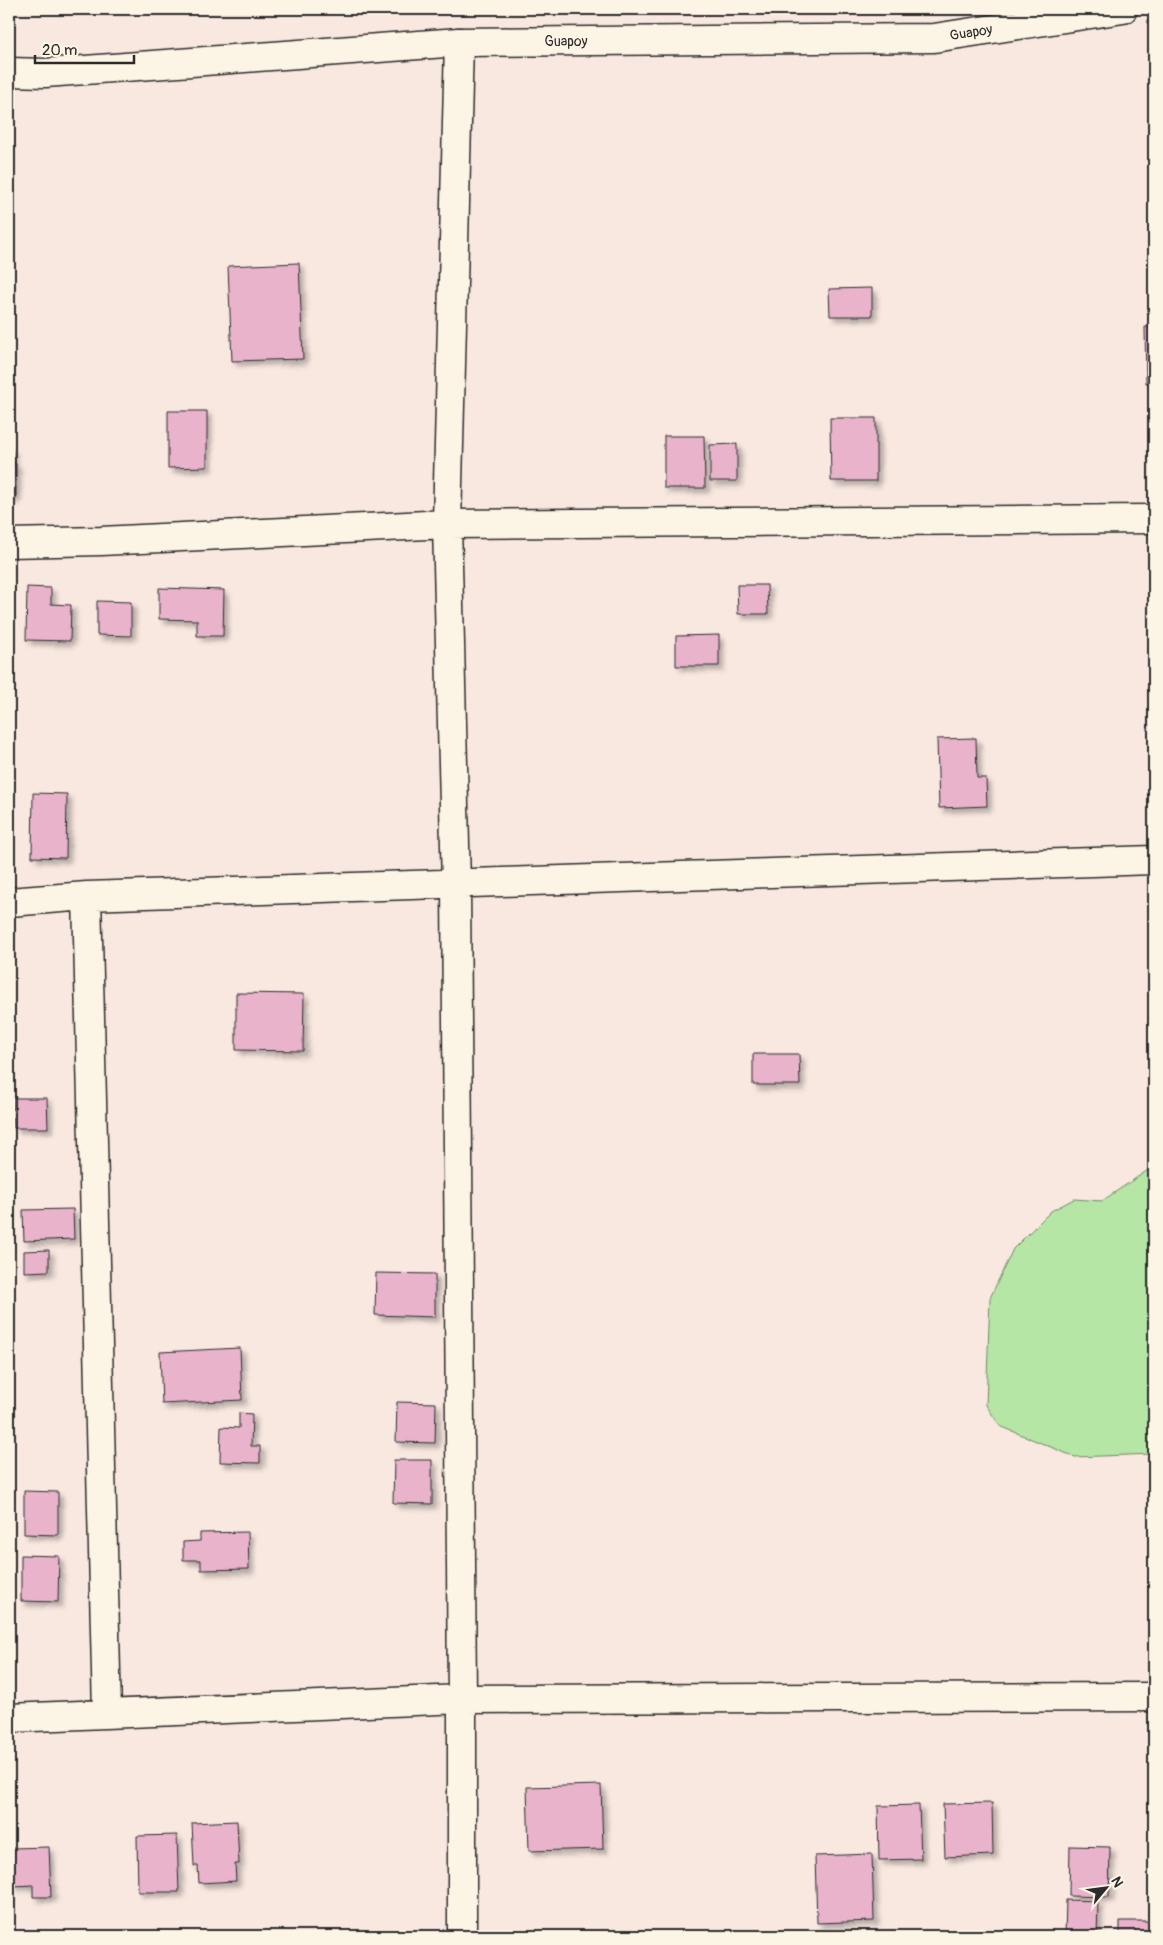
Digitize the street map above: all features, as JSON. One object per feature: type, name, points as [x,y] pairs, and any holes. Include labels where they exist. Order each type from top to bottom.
[{"type":"street","name":"Guapoy","points":[[9,72],[45,73],[458,42],[934,38],[1123,9]]},
{"type":"street","points":[[458,42],[447,524],[456,884],[462,1936]]},
{"type":"street","points":[[9,543],[101,541],[447,524],[1154,519]]},
{"type":"street","points":[[9,902],[87,896],[1154,860]]},
{"type":"street","points":[[87,896],[107,1713]]},
{"type":"street","points":[[9,1718],[462,1698],[1154,1697]]},
{"type":"green space","points":[[1154,1166],[1154,1454],[1075,1457],[1000,1426],[986,1405],[990,1298],[1013,1249],[1051,1211],[1074,1199],[1102,1201]]},
{"type":"building","points":[[299,263],[303,359],[232,361],[228,266]]},
{"type":"building","points":[[872,288],[872,316],[830,316],[829,289]]},
{"type":"building","points":[[1145,327],[1154,327],[1154,383],[1146,383]]},
{"type":"building","points":[[168,411],[207,411],[207,467],[168,468]]},
{"type":"building","points":[[830,418],[876,418],[876,481],[831,481]]},
{"type":"building","points":[[664,436],[704,436],[705,488],[664,488]]},
{"type":"building","points":[[737,444],[737,481],[710,481],[710,445]]},
{"type":"building","points":[[9,449],[12,449],[13,464],[16,464],[16,498],[9,498]]},
{"type":"building","points":[[737,585],[767,585],[768,614],[738,614]]},
{"type":"building","points":[[27,587],[51,588],[51,604],[71,605],[70,641],[26,640]]},
{"type":"building","points":[[159,588],[224,590],[223,636],[197,636],[197,620],[159,619]]},
{"type":"building","points":[[97,601],[131,602],[131,636],[97,635]]},
{"type":"building","points":[[719,635],[719,666],[676,666],[676,636]]},
{"type":"building","points":[[976,738],[977,778],[986,778],[987,806],[939,808],[937,739]]},
{"type":"building","points":[[33,793],[67,794],[66,858],[32,857]]},
{"type":"building","points":[[236,993],[304,994],[303,1051],[236,1050]]},
{"type":"building","points":[[753,1054],[799,1054],[800,1085],[753,1085]]},
{"type":"building","points":[[13,1098],[47,1098],[48,1128],[14,1128]]},
{"type":"building","points":[[73,1209],[74,1239],[24,1241],[23,1210]]},
{"type":"building","points":[[49,1250],[49,1271],[24,1272],[24,1251]]},
{"type":"building","points":[[376,1273],[435,1274],[435,1317],[375,1315]]},
{"type":"building","points":[[240,1348],[242,1400],[162,1404],[160,1352]]},
{"type":"building","points":[[397,1402],[436,1403],[435,1443],[396,1442]]},
{"type":"building","points":[[239,1413],[252,1414],[251,1446],[260,1446],[260,1463],[220,1462],[221,1427],[239,1428]]},
{"type":"building","points":[[394,1460],[432,1460],[432,1504],[393,1503]]},
{"type":"building","points":[[24,1491],[58,1492],[58,1535],[24,1534]]},
{"type":"building","points":[[248,1532],[249,1569],[201,1570],[201,1560],[183,1560],[183,1542],[200,1541],[200,1533]]},
{"type":"building","points":[[21,1555],[59,1556],[58,1602],[21,1601]]},
{"type":"building","points":[[601,1785],[603,1849],[529,1851],[527,1787]]},
{"type":"building","points":[[992,1803],[993,1855],[945,1857],[943,1804]]},
{"type":"building","points":[[919,1805],[921,1859],[879,1860],[878,1806]]},
{"type":"building","points":[[237,1821],[239,1864],[235,1864],[236,1881],[199,1883],[198,1866],[194,1866],[192,1823]]},
{"type":"building","points":[[177,1835],[179,1892],[138,1892],[137,1836]]},
{"type":"building","points":[[1070,1846],[1110,1847],[1109,1897],[1069,1896]]},
{"type":"building","points":[[49,1847],[51,1897],[33,1897],[33,1885],[13,1886],[12,1848]]},
{"type":"building","points":[[872,1854],[874,1921],[817,1923],[815,1856]]},
{"type":"building","points":[[1066,1900],[1098,1901],[1097,1936],[1065,1936]]},
{"type":"building","points":[[1120,1921],[1154,1921],[1154,1936],[1120,1936]]}]
